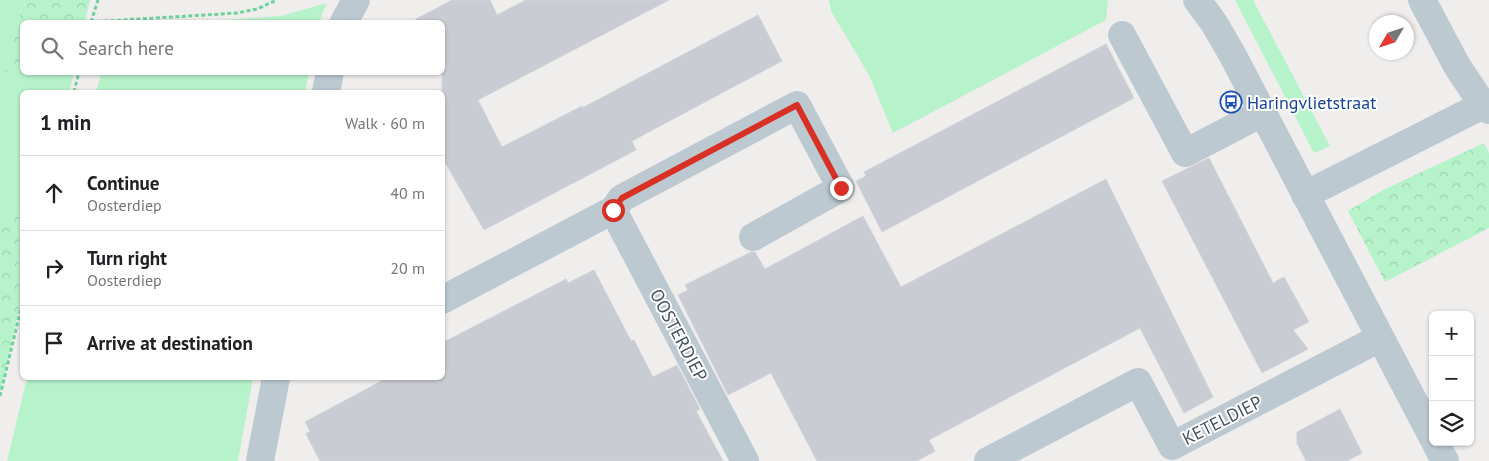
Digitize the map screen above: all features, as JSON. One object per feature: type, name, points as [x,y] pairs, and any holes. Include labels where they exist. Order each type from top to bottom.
[{"type":"street","points":[[345,20],[356,0]]},
{"type":"street","points":[[1196,0],[1214,23],[1429,430]]},
{"type":"street","points":[[1305,194],[1487,106],[1457,66],[1422,0]]},
{"type":"street","points":[[1122,35],[1185,153],[1262,113]]},
{"type":"street","points":[[326,90],[329,75]]},
{"type":"street","points":[[445,298],[613,210],[622,198],[797,105],[841,188],[753,237]]},
{"type":"street","name":"OOSTERDIEP","points":[[613,210],[744,461]]},
{"type":"street","name":"KETELDIEP","points":[[988,461],[1138,382],[1172,446],[1380,338]]},
{"type":"street","points":[[260,461],[276,380]]},
{"type":"street","points":[[1437,446],[1445,461]]},
{"type":"path","points":[[92,20],[98,0]]},
{"type":"path","points":[[123,20],[236,13],[257,9],[277,0]]},
{"type":"path","points":[[74,90],[78,75]]},
{"type":"path","points":[[0,396],[20,312]]},
{"type":"green space","points":[[0,0],[24,0],[5,72],[20,70],[20,75],[73,75],[70,90],[20,90],[20,209],[0,213]]},
{"type":"green space","points":[[24,0],[90,0],[85,20],[20,20],[20,70],[5,72]]},
{"type":"green space","points":[[829,0],[1108,0],[1106,20],[893,133],[869,75],[831,11]]},
{"type":"green space","points":[[1235,0],[1253,0],[1330,146],[1314,153]]},
{"type":"green space","points":[[327,3],[320,20],[226,20],[280,16]]},
{"type":"green space","points":[[100,75],[309,75],[305,90],[96,90]]},
{"type":"green space","points":[[1484,143],[1489,153],[1489,228],[1385,282],[1348,211],[1383,190]]},
{"type":"green space","points":[[20,209],[20,304],[0,393],[0,213]]},
{"type":"green space","points":[[27,380],[253,380],[238,461],[7,461]]},
{"type":"building","points":[[452,0],[490,0],[497,15],[526,0],[669,0],[478,100],[502,147],[582,106],[582,108],[758,15],[782,61],[632,141],[636,150],[484,230],[445,162],[445,90],[442,90],[442,75],[445,75],[445,20],[416,19]]},
{"type":"building","points":[[1106,44],[1134,98],[882,232],[856,181],[866,176],[864,172]]},
{"type":"building","points":[[1209,158],[1273,283],[1284,277],[1309,322],[1293,330],[1308,349],[1262,373],[1162,181]]},
{"type":"building","points":[[1106,179],[1213,397],[1184,413],[1140,328],[929,440],[935,451],[917,461],[817,461],[771,373],[728,395],[678,295],[688,290],[685,285],[751,252],[755,252],[765,269],[863,216],[901,287]]},
{"type":"building","points":[[594,270],[631,341],[634,340],[653,377],[677,365],[700,409],[696,411],[723,461],[320,461],[306,434],[310,431],[305,422],[383,380],[445,380],[445,341],[566,279],[568,283]]},
{"type":"building","points":[[1340,409],[1362,453],[1347,461],[1306,461],[1297,443],[1297,432]]},
{"type":"place","name":"Haringvlietstraat","points":[[1231,102]]},
{"type":"route","points":[[613,210],[622,198],[797,105],[841,188]]}]
